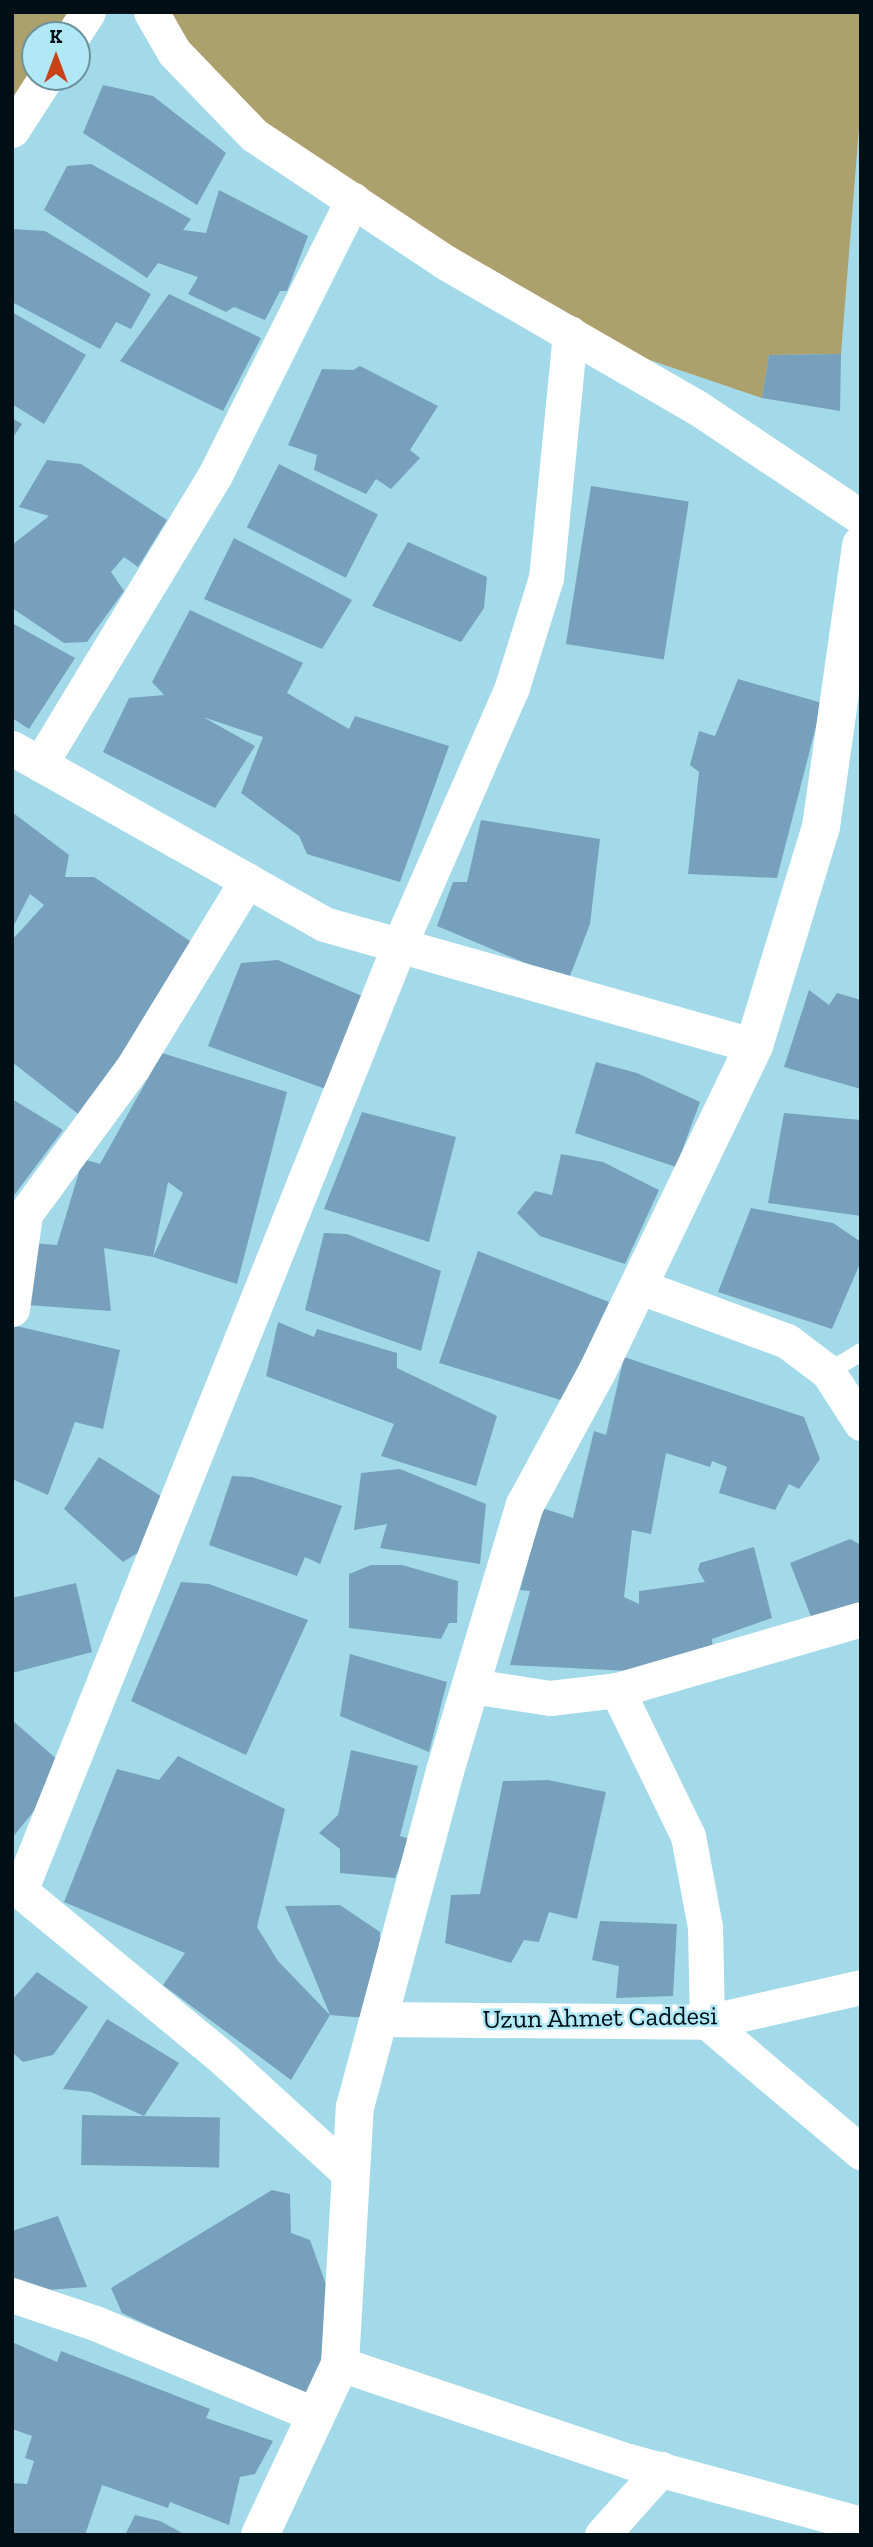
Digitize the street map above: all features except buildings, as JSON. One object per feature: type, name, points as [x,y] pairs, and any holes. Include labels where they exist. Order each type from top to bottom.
[{"type":"street","points":[[151,12],[174,52],[254,135],[445,262],[698,408],[861,517]]},
{"type":"street","points":[[12,130],[37,91]]},
{"type":"street","points":[[353,200],[215,475],[26,756],[324,924],[754,1046]]},
{"type":"street","points":[[351,2175],[224,2059],[16,1887],[399,946],[512,687],[545,578],[570,333]]},
{"type":"street","points":[[260,2535],[340,2364],[355,2107],[471,1686],[525,1505],[639,1286],[754,1046],[821,827],[861,545]]},
{"type":"street","points":[[12,1308],[25,1214],[133,1067],[247,880]]},
{"type":"street","points":[[639,1286],[787,1341],[828,1372],[861,1423]]},
{"type":"street","points":[[471,1686],[550,1698],[617,1690],[861,1619]]},
{"type":"street","points":[[617,1690],[688,1836],[705,1927],[707,2022],[861,2152]]},
{"type":"street","name":"Uzun Ahmet Caddesi","points":[[379,2019],[707,2022],[861,1987]]},
{"type":"street","points":[[12,2295],[95,2323],[316,2415]]},
{"type":"street","points":[[340,2364],[661,2469],[861,2524]]},
{"type":"street","points":[[602,2535],[661,2469]]},
{"type":"lane","points":[[828,1372],[861,1352]]},
{"type":"shaded area","points":[[12,12],[88,12],[82,21],[21,21],[21,91],[29,91],[12,130]]},
{"type":"shaded area","points":[[151,12],[861,12],[861,102],[841,354],[769,355],[762,398],[570,333],[254,135]]}]
